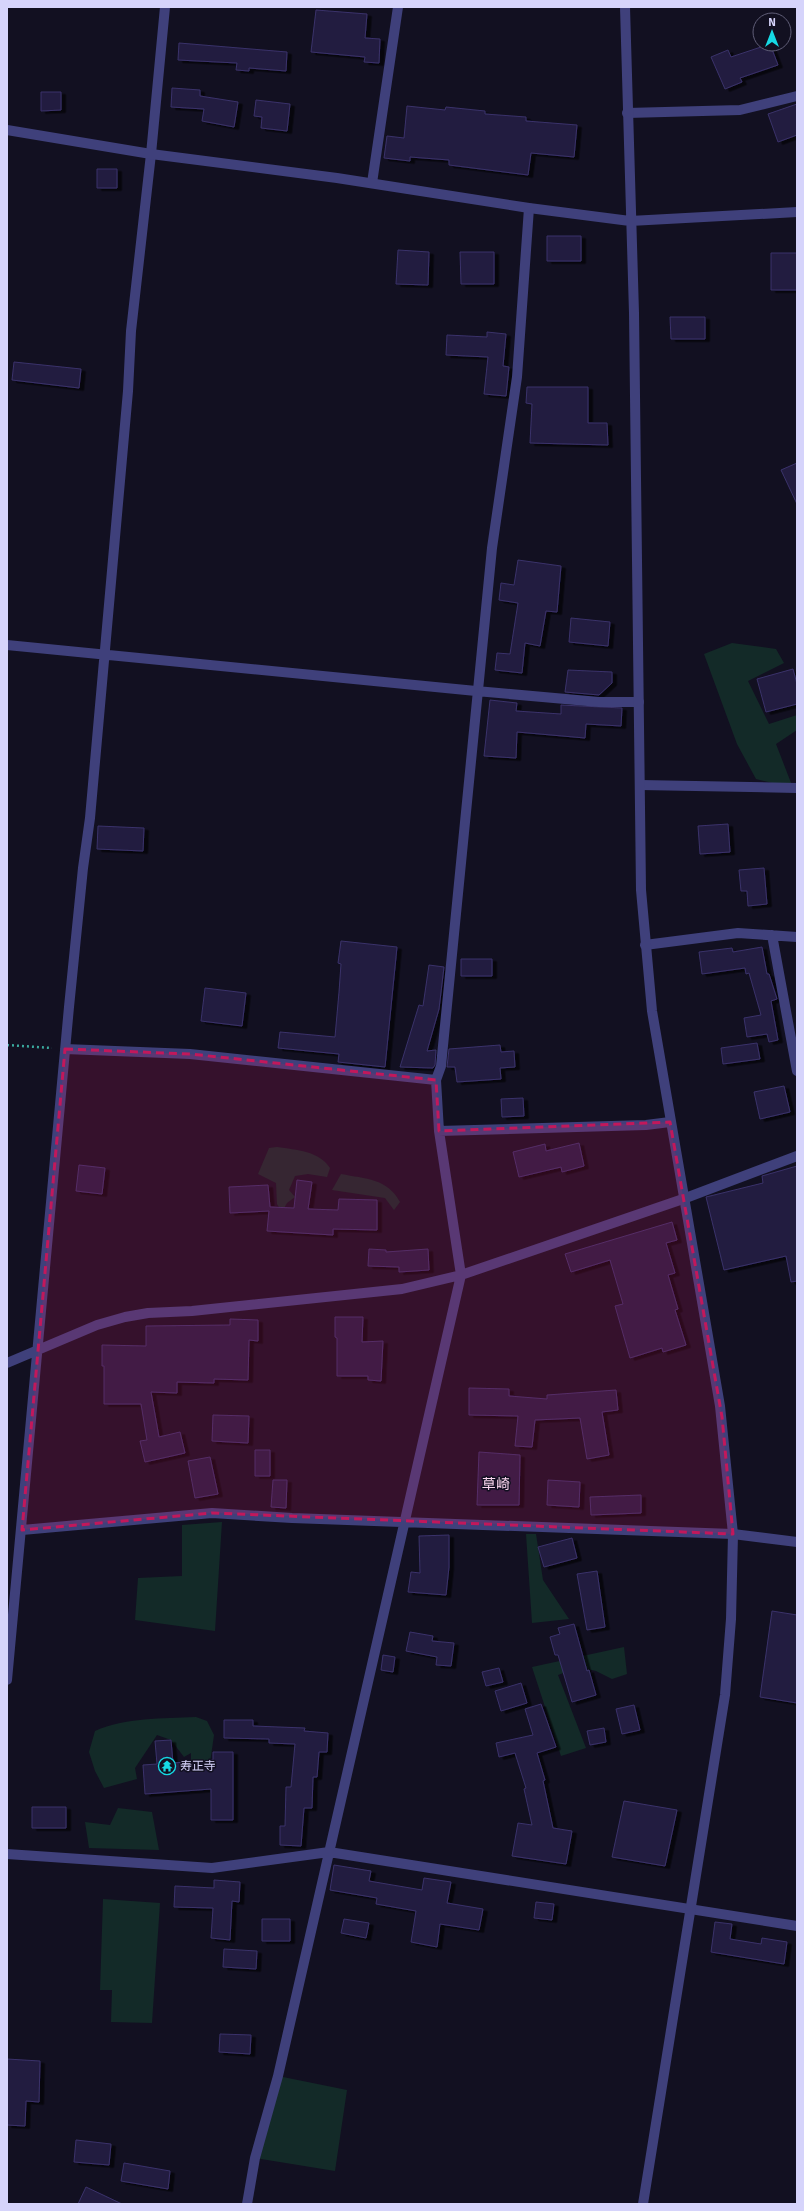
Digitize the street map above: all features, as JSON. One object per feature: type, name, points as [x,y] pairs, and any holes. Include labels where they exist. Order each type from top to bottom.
[{"type":"street","points":[[7,1680],[22,1530],[65,1049],[83,868],[90,818],[128,391],[131,331],[151,154],[165,7]]},
{"type":"street","points":[[372,184],[398,7]]},
{"type":"street","points":[[625,7],[630,221],[634,313],[641,890],[652,1011],[720,1406],[733,1534],[731,1619],[725,1695],[643,2204]]},
{"type":"street","points":[[627,113],[740,110],[797,96]]},
{"type":"street","points":[[7,130],[151,154],[630,221],[797,212]]},
{"type":"street","points":[[247,2204],[256,2158],[278,2076],[461,1275],[440,1131],[436,1080],[441,1066],[476,691],[493,533],[517,377],[529,208]]},
{"type":"street","points":[[7,645],[476,691],[599,702],[639,702]]},
{"type":"street","points":[[640,785],[797,788]]},
{"type":"street","points":[[645,945],[738,933],[797,937]]},
{"type":"street","points":[[772,936],[797,1071]]},
{"type":"street","points":[[65,1049],[209,1056],[436,1080]]},
{"type":"street","points":[[440,1131],[646,1125],[670,1122]]},
{"type":"street","points":[[7,1363],[97,1325],[148,1313],[192,1311],[402,1289],[461,1275],[683,1198],[797,1156]]},
{"type":"street","points":[[22,1530],[212,1513],[405,1522],[733,1534],[797,1542]]},
{"type":"street","points":[[7,1854],[212,1868],[329,1852],[797,1926]]},
{"type":"path","points":[[7,1045],[65,1049]]},
{"type":"highlighted area","points":[[65,1049],[190,1054],[436,1080],[439,1131],[670,1122],[722,1417],[733,1534],[212,1513],[22,1530]]},
{"type":"green space","points":[[732,643],[776,649],[784,663],[748,681],[769,724],[797,715],[797,730],[776,744],[793,788],[756,779],[737,744],[704,654]]},
{"type":"green space","points":[[277,1147],[307,1152],[320,1158],[330,1168],[327,1177],[308,1174],[295,1176],[289,1190],[295,1197],[287,1203],[282,1212],[277,1204],[276,1183],[258,1174],[269,1148]]},
{"type":"green space","points":[[341,1174],[367,1179],[382,1184],[395,1194],[400,1202],[394,1210],[385,1198],[332,1190]]},
{"type":"green space","points":[[222,1522],[215,1631],[135,1620],[138,1578],[182,1576],[182,1525]]},
{"type":"green space","points":[[526,1534],[536,1534],[543,1580],[569,1619],[532,1623]]},
{"type":"green space","points":[[624,1647],[627,1674],[612,1679],[596,1671],[579,1667],[558,1675],[586,1748],[561,1756],[532,1667]]},
{"type":"green space","points":[[196,1717],[207,1721],[214,1735],[209,1770],[191,1768],[191,1753],[184,1757],[171,1740],[157,1735],[135,1768],[137,1779],[104,1788],[95,1771],[89,1752],[95,1731],[107,1726],[132,1721]]},
{"type":"green space","points":[[118,1808],[152,1812],[159,1850],[89,1848],[85,1822],[110,1825]]},
{"type":"green space","points":[[103,1899],[160,1903],[152,2023],[111,2022],[112,1990],[100,1990]]},
{"type":"green space","points":[[278,2076],[347,2090],[335,2171],[255,2158]]},
{"type":"building","points":[[316,10],[367,14],[365,38],[380,39],[379,63],[364,62],[365,57],[311,52]]},
{"type":"building","points":[[179,43],[287,52],[286,71],[249,68],[249,71],[236,70],[237,63],[178,60]]},
{"type":"building","points":[[728,50],[731,57],[752,50],[752,52],[773,52],[778,65],[740,78],[742,82],[725,89],[711,57]]},
{"type":"building","points":[[172,88],[200,90],[200,96],[238,102],[234,127],[202,121],[204,109],[171,107]]},
{"type":"building","points":[[41,92],[61,92],[61,110],[41,111]]},
{"type":"building","points":[[256,100],[290,104],[287,131],[261,128],[262,117],[254,116]]},
{"type":"building","points":[[797,104],[797,135],[778,142],[768,114]]},
{"type":"building","points":[[407,106],[445,110],[446,107],[485,111],[485,114],[526,117],[526,121],[577,125],[574,157],[531,153],[528,175],[449,165],[449,160],[410,157],[410,161],[384,158],[387,136],[404,138]]},
{"type":"building","points":[[97,169],[117,169],[117,188],[97,188]]},
{"type":"building","points":[[547,236],[581,236],[581,261],[547,261]]},
{"type":"building","points":[[398,250],[429,252],[428,285],[396,284]]},
{"type":"building","points":[[460,252],[494,252],[494,284],[461,284]]},
{"type":"building","points":[[771,253],[797,253],[797,290],[771,290]]},
{"type":"building","points":[[670,317],[705,317],[705,339],[671,339]]},
{"type":"building","points":[[487,332],[506,334],[503,366],[509,367],[506,396],[484,394],[488,357],[446,355],[447,335],[487,337]]},
{"type":"building","points":[[14,362],[81,369],[79,388],[12,380]]},
{"type":"building","points":[[527,387],[588,387],[588,423],[607,423],[608,445],[530,443],[532,404],[526,403]]},
{"type":"building","points":[[797,463],[797,504],[781,470]]},
{"type":"building","points":[[518,560],[561,566],[557,612],[546,611],[540,646],[525,643],[522,673],[495,670],[497,653],[510,654],[518,603],[499,600],[501,583],[514,585]]},
{"type":"building","points":[[571,618],[610,622],[608,646],[569,642]]},
{"type":"building","points":[[793,669],[797,684],[797,704],[766,712],[757,679]]},
{"type":"building","points":[[568,670],[612,672],[612,683],[599,695],[565,692]]},
{"type":"building","points":[[490,700],[517,703],[516,711],[561,714],[561,705],[622,708],[621,726],[586,724],[585,738],[517,732],[516,758],[484,756]]},
{"type":"building","points":[[728,824],[730,852],[700,854],[698,826]]},
{"type":"building","points":[[98,826],[144,828],[143,851],[97,849]]},
{"type":"building","points":[[764,868],[767,904],[748,906],[747,891],[741,891],[739,870]]},
{"type":"building","points":[[341,941],[397,947],[385,1067],[338,1062],[339,1054],[278,1048],[280,1032],[335,1037],[341,964],[338,963]]},
{"type":"building","points":[[762,947],[767,974],[769,974],[777,999],[771,1001],[778,1040],[769,1042],[767,1034],[747,1037],[744,1018],[761,1015],[749,973],[746,974],[745,968],[702,974],[699,952],[732,948],[733,952]]},
{"type":"building","points":[[461,959],[492,959],[492,976],[461,976]]},
{"type":"building","points":[[429,965],[444,967],[439,1009],[427,1051],[436,1050],[435,1065],[433,1068],[400,1067],[419,1005],[423,1006]]},
{"type":"building","points":[[205,988],[246,993],[242,1026],[201,1021]]},
{"type":"building","points":[[757,1043],[760,1059],[723,1064],[721,1048]]},
{"type":"building","points":[[500,1045],[501,1052],[514,1051],[515,1067],[500,1068],[501,1079],[457,1082],[455,1067],[447,1067],[449,1049]]},
{"type":"building","points":[[784,1086],[790,1112],[760,1119],[754,1092]]},
{"type":"building","points":[[523,1098],[524,1116],[502,1117],[501,1099]]},
{"type":"building","points":[[579,1143],[584,1166],[562,1172],[561,1167],[519,1177],[513,1152],[545,1144],[546,1151]]},
{"type":"building","points":[[79,1165],[105,1168],[102,1194],[76,1191]]},
{"type":"building","points":[[797,1166],[797,1281],[791,1282],[786,1256],[724,1270],[706,1197],[763,1183],[762,1176]]},
{"type":"building","points":[[297,1180],[312,1182],[308,1209],[338,1210],[339,1199],[377,1200],[377,1230],[333,1229],[333,1235],[267,1231],[269,1211],[230,1213],[229,1187],[268,1185],[270,1207],[294,1208]]},
{"type":"building","points":[[672,1222],[677,1240],[666,1243],[675,1273],[668,1275],[678,1309],[675,1310],[686,1345],[663,1352],[662,1348],[630,1358],[615,1306],[623,1304],[610,1260],[571,1272],[565,1254]]},
{"type":"building","points":[[369,1249],[386,1250],[386,1252],[428,1249],[429,1270],[399,1272],[399,1267],[368,1266]]},
{"type":"building","points":[[335,1317],[363,1317],[362,1342],[383,1341],[381,1381],[368,1380],[368,1376],[337,1376],[337,1338],[335,1337]]},
{"type":"building","points":[[230,1319],[258,1320],[258,1341],[249,1340],[248,1380],[214,1379],[214,1383],[177,1382],[177,1393],[151,1392],[159,1437],[180,1432],[185,1453],[145,1462],[140,1441],[147,1440],[141,1404],[104,1404],[104,1366],[102,1366],[102,1345],[146,1346],[146,1326],[230,1325]]},
{"type":"building","points":[[469,1388],[509,1389],[509,1396],[547,1399],[547,1395],[616,1390],[618,1410],[602,1412],[609,1455],[587,1459],[580,1418],[535,1420],[532,1447],[515,1446],[518,1416],[469,1415]]},
{"type":"building","points":[[213,1415],[249,1416],[248,1443],[212,1441]]},
{"type":"building","points":[[255,1450],[270,1450],[270,1476],[255,1476]]},
{"type":"building","points":[[479,1452],[520,1455],[519,1505],[477,1505]]},
{"type":"building","points":[[210,1457],[218,1494],[195,1498],[188,1461]]},
{"type":"building","points":[[273,1480],[287,1480],[286,1508],[271,1507]]},
{"type":"building","points":[[548,1480],[580,1482],[579,1507],[547,1505]]},
{"type":"building","points":[[641,1495],[641,1513],[591,1515],[590,1497]]},
{"type":"building","points":[[449,1535],[449,1567],[446,1595],[408,1592],[411,1572],[420,1573],[419,1536]]},
{"type":"building","points":[[572,1538],[577,1558],[544,1567],[538,1547]]},
{"type":"building","points":[[597,1571],[605,1627],[587,1630],[577,1574]]},
{"type":"building","points":[[772,1611],[797,1615],[797,1703],[760,1697]]},
{"type":"building","points":[[574,1624],[587,1671],[589,1670],[596,1695],[572,1702],[558,1655],[555,1655],[550,1637],[560,1634],[558,1628]]},
{"type":"building","points":[[410,1632],[433,1636],[432,1641],[454,1643],[451,1666],[436,1665],[437,1657],[406,1651]]},
{"type":"building","points":[[383,1655],[395,1657],[393,1672],[381,1670]]},
{"type":"building","points":[[499,1668],[503,1682],[486,1686],[482,1672]]},
{"type":"building","points":[[521,1683],[527,1703],[501,1711],[495,1691]]},
{"type":"building","points":[[541,1704],[556,1747],[537,1753],[545,1780],[543,1781],[553,1828],[572,1831],[566,1864],[512,1856],[518,1823],[532,1825],[524,1789],[526,1788],[515,1753],[499,1757],[496,1743],[533,1735],[525,1709]]},
{"type":"building","points":[[634,1705],[640,1730],[622,1734],[616,1709]]},
{"type":"building","points":[[224,1720],[253,1720],[253,1726],[305,1728],[304,1731],[328,1733],[327,1752],[319,1752],[317,1777],[313,1777],[312,1808],[304,1808],[301,1846],[280,1845],[280,1826],[285,1826],[286,1787],[291,1787],[295,1744],[269,1743],[269,1739],[224,1738]]},
{"type":"building","points":[[604,1728],[606,1742],[590,1745],[587,1731]]},
{"type":"building","points":[[171,1740],[173,1763],[213,1760],[213,1752],[233,1752],[233,1820],[211,1820],[211,1789],[145,1794],[143,1765],[157,1764],[155,1741]]},
{"type":"building","points":[[624,1801],[677,1810],[665,1866],[612,1857]]},
{"type":"building","points":[[32,1807],[66,1807],[66,1828],[32,1828]]},
{"type":"building","points":[[334,1865],[371,1871],[369,1881],[422,1890],[424,1878],[451,1882],[447,1903],[483,1909],[479,1930],[440,1924],[437,1947],[411,1942],[416,1911],[376,1904],[377,1898],[330,1890]]},
{"type":"building","points":[[214,1880],[240,1882],[239,1902],[232,1901],[230,1940],[211,1938],[213,1908],[174,1907],[175,1886],[214,1888]]},
{"type":"building","points":[[536,1902],[554,1904],[552,1920],[534,1918]]},
{"type":"building","points":[[262,1919],[290,1919],[290,1941],[262,1941]]},
{"type":"building","points":[[344,1919],[369,1923],[366,1938],[341,1933]]},
{"type":"building","points":[[715,1922],[732,1924],[730,1939],[761,1944],[762,1938],[787,1942],[784,1964],[711,1952]]},
{"type":"building","points":[[224,1949],[257,1951],[256,1969],[223,1967]]},
{"type":"building","points":[[220,2034],[251,2035],[250,2054],[219,2052]]},
{"type":"building","points":[[7,2059],[40,2061],[39,2102],[26,2101],[25,2126],[7,2125]]},
{"type":"building","points":[[76,2140],[111,2144],[109,2165],[74,2162]]},
{"type":"building","points":[[124,2163],[170,2171],[168,2189],[121,2181]]},
{"type":"building","points":[[86,2187],[122,2204],[78,2204]]},
{"type":"place","name":"寿正寺","points":[[167,1766]]},
{"type":"district","name":"草崎","points":[[496,1484]]}]
